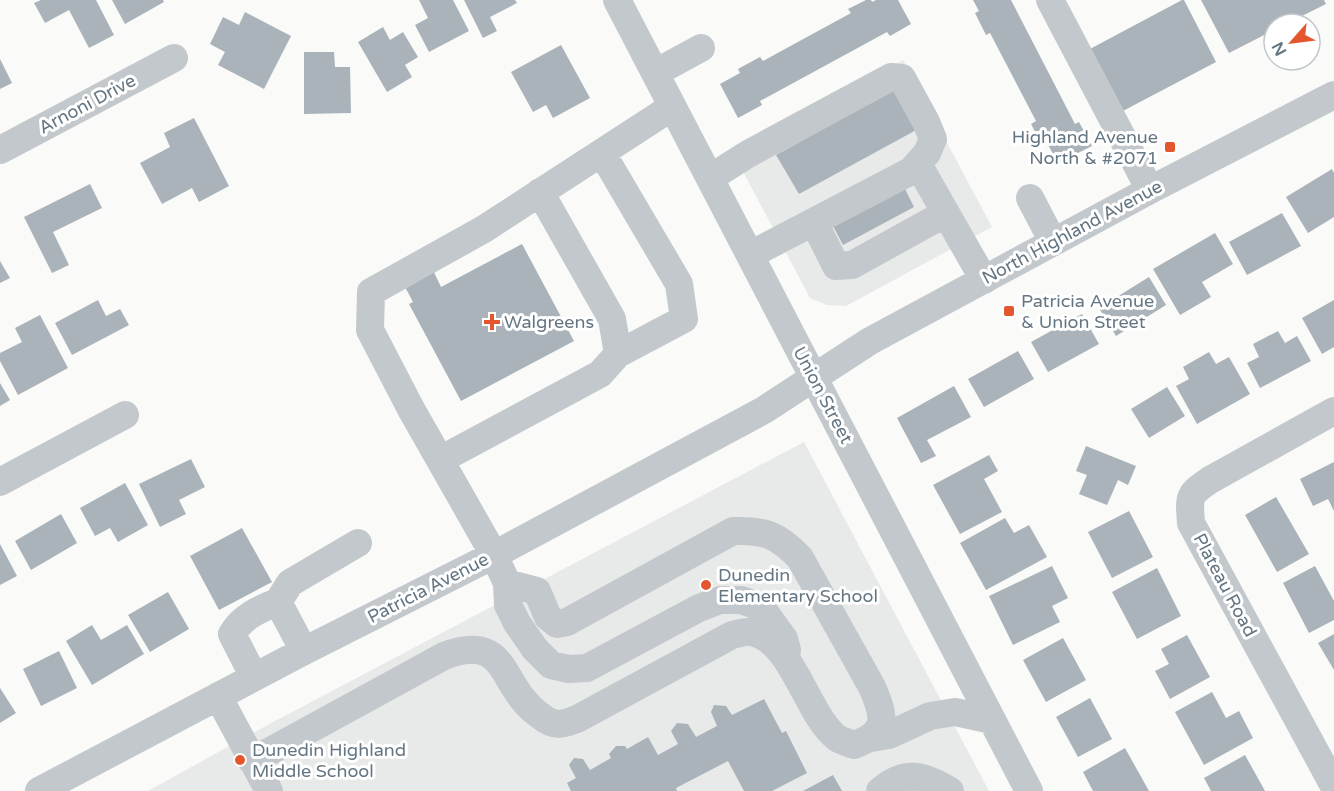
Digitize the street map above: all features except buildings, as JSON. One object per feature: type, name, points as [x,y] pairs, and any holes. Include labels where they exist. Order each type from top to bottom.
[{"type":"street","name":"Union Street","points":[[617,0],[1029,791]]},
{"type":"street","points":[[1055,2],[1150,190]]},
{"type":"street","points":[[655,73],[701,48]]},
{"type":"street","name":"Arnoni Drive","points":[[0,150],[174,58]]},
{"type":"street","points":[[710,178],[748,154],[891,77],[902,78],[926,122],[933,139],[927,153],[911,171],[750,255]]},
{"type":"street","name":"North Highland Avenue","points":[[814,378],[870,341],[1150,190],[1334,95]]},
{"type":"street","points":[[672,107],[484,229],[371,292],[370,330],[494,555],[507,583],[508,605],[535,649],[551,665],[569,669],[586,668],[699,608],[720,600],[741,600],[761,607],[784,639],[793,669]]},
{"type":"street","points":[[440,460],[600,374],[618,354],[684,319],[679,284],[602,153]]},
{"type":"street","points":[[911,171],[923,173],[984,280]]},
{"type":"street","points":[[540,192],[612,319],[618,354]]},
{"type":"street","points":[[1030,198],[1053,243]]},
{"type":"street","points":[[814,222],[836,266],[844,266],[852,265],[946,213]]},
{"type":"street","name":"Patricia Avenue","points":[[39,791],[304,651],[494,555],[764,410],[814,378]]},
{"type":"street","name":"Plateau Road","points":[[1334,411],[1210,480],[1193,492],[1189,504],[1191,523],[1334,786]]},
{"type":"street","points":[[0,482],[125,415]]},
{"type":"street","points":[[507,583],[537,591],[548,617],[555,623],[567,622],[733,531],[770,534],[787,545],[800,558],[872,687],[882,708],[881,726],[871,738]]},
{"type":"street","points":[[254,677],[232,633],[239,623],[264,607],[278,602],[290,583],[358,543]]},
{"type":"street","points":[[278,602],[304,651]]},
{"type":"street","points":[[535,649],[555,623]]},
{"type":"street","points":[[252,761],[444,656],[462,649],[472,648],[488,653],[499,661],[526,706],[547,721],[559,724],[577,720],[732,635],[748,631],[763,636],[775,645],[793,669],[818,717],[838,739],[854,745],[871,738],[889,735],[930,716],[946,713],[955,712],[992,720]]},
{"type":"street","points":[[218,696],[269,791]]},
{"type":"street","points":[[880,791],[897,779],[916,776],[926,778],[950,791]]},
{"type":"shaded area","points":[[903,60],[992,227],[846,306],[827,305],[810,298],[732,151]]},
{"type":"shaded area","name":"Dunedin Elementary School","points":[[804,442],[989,791],[148,791],[260,729]]},
{"type":"place","name":"Highland Avenue North & #2071","points":[[1170,147]]},
{"type":"place","name":"Patricia Avenue & Union Street","points":[[1009,311]]},
{"type":"place","name":"Walgreens","points":[[492,322]]},
{"type":"place","name":"Dunedin Elementary School","points":[[706,585]]},
{"type":"place","name":"Dunedin Highland Middle School","points":[[240,760]]}]
